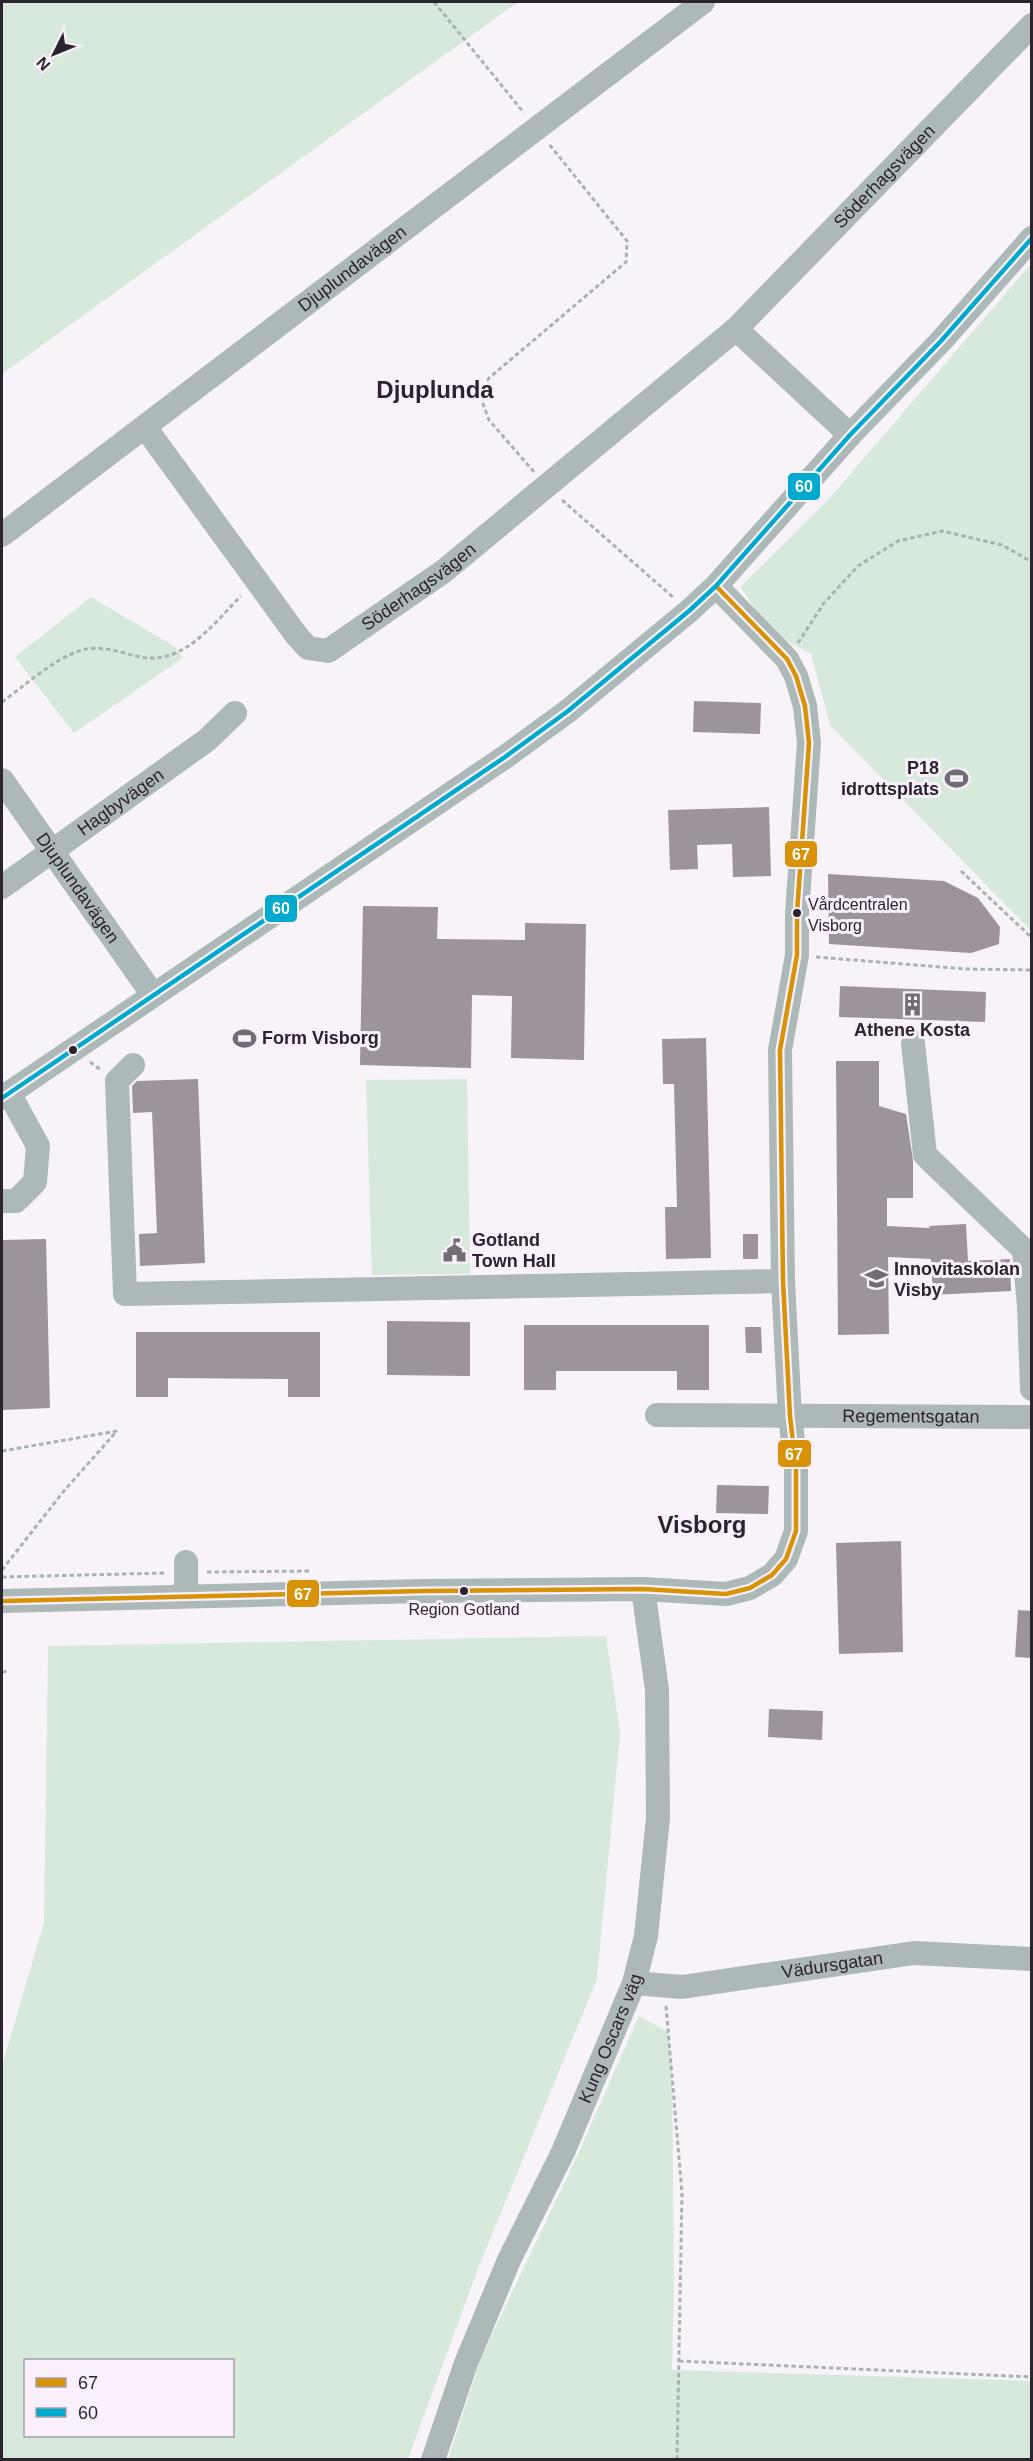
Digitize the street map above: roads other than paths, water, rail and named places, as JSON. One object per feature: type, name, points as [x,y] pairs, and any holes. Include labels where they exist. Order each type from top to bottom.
[{"type":"street","name":"Djuplundavägen","points":[[2,535],[702,2]]},
{"type":"street","name":"Söderhagsvägen","points":[[145,427],[257,582],[308,648],[328,651],[444,571],[547,488],[736,329],[1032,25]]},
{"type":"street","points":[[2,1201],[16,1201],[35,1182],[38,1146],[5,1095],[505,757],[568,711],[689,611],[716,586],[850,435],[941,341],[1032,238]]},
{"type":"street","points":[[736,329],[850,435]]},
{"type":"street","points":[[2,1601],[643,1589],[726,1594],[750,1588],[772,1575],[786,1559],[796,1531],[796,1467],[790,1416],[783,1281],[780,1050],[797,955],[797,913],[809,743],[805,706],[796,676],[787,659],[716,586]]},
{"type":"street","name":"Hagbyvägen","points":[[2,887],[207,740],[235,713]]},
{"type":"street","name":"Djuplundavägen","points":[[2,780],[153,995]]},
{"type":"street","points":[[913,1043],[925,1155],[1024,1250],[1030,1306],[1032,1389]]},
{"type":"street","points":[[125,1073],[125,1294],[783,1281]]},
{"type":"street","name":"Regementsgatan","points":[[657,1415],[1032,1417]]},
{"type":"street","points":[[186,1562],[186,1596]]},
{"type":"street","name":"Kung Oscars väg","points":[[433,2460],[466,2363],[509,2260],[563,2152],[634,1983],[646,1936],[658,1818],[657,1690],[643,1589]]},
{"type":"street","name":"Vädursgatan","points":[[634,1983],[682,1988],[914,1953],[1032,1959]]},
{"type":"place","name":"P18 idrottsplats","points":[[957,778]]},
{"type":"place","name":"Vårdcentralen Visborg","points":[[797,913]]},
{"type":"place","name":"Athene Kosta","points":[[912,1004]]},
{"type":"place","name":"Form Visborg","points":[[244,1038]]},
{"type":"place","name":"Gotland Town Hall","points":[[454,1250]]},
{"type":"place","name":"Innovitaskolan Visby","points":[[876,1279]]},
{"type":"place","name":"Region Gotland","points":[[464,1591]]},
{"type":"district","name":"Djuplunda","points":[[435,390]]},
{"type":"district","name":"Visborg","points":[[702,1525]]}]
